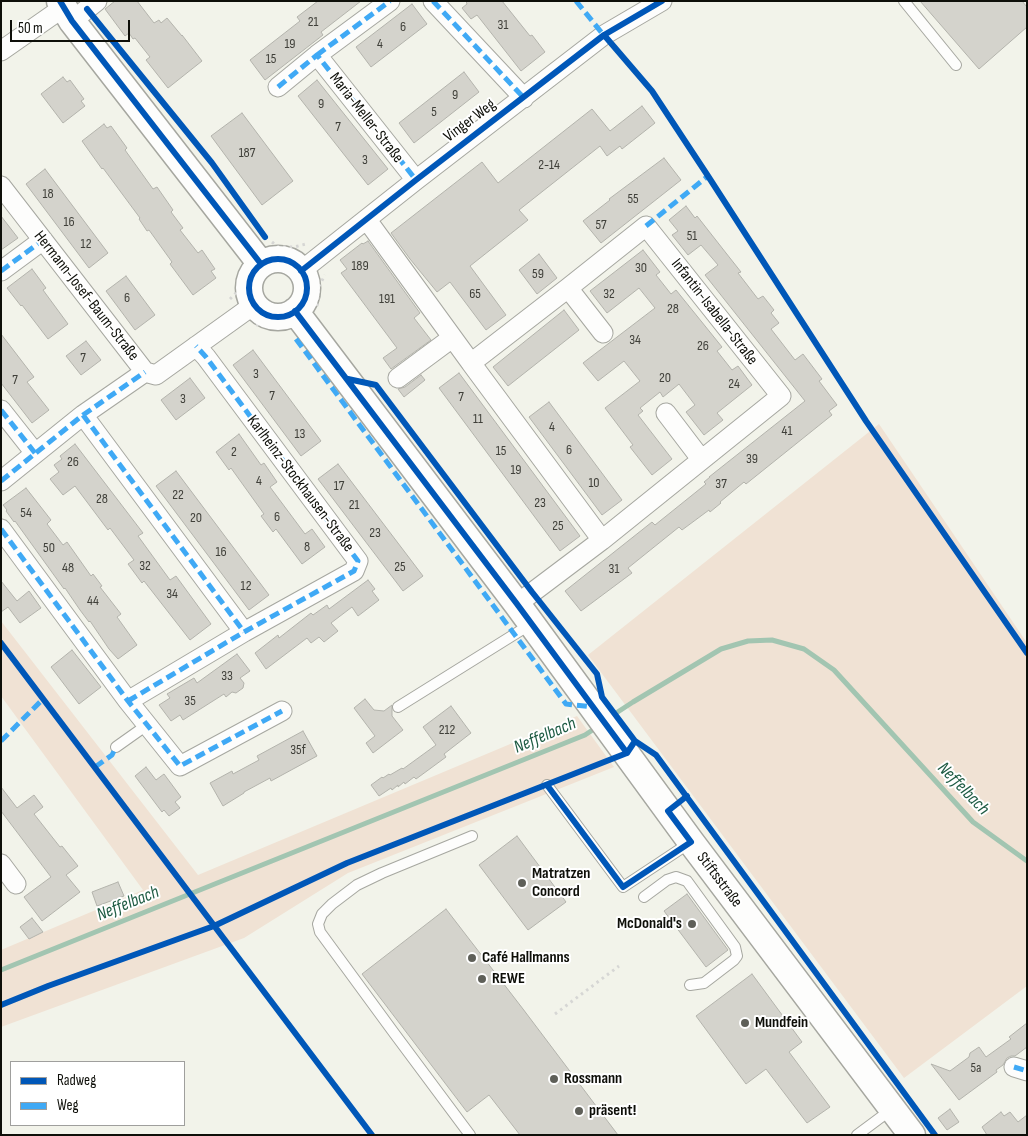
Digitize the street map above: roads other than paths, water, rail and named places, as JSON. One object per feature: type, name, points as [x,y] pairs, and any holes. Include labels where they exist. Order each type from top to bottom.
[{"type":"street","points":[[1,51],[66,10],[97,1]]},
{"type":"street","points":[[278,87],[390,1]]},
{"type":"street","points":[[433,1],[524,98]]},
{"type":"street","name":"Vinger Weg","points":[[310,264],[604,35],[662,1]]},
{"type":"street","points":[[66,10],[256,256],[270,260],[287,260],[295,265],[310,264],[305,279],[305,296],[296,322],[288,314],[274,316],[260,310],[246,311],[250,297],[250,278],[255,270],[256,256]]},
{"type":"street","name":"Maria-Meller-Straße","points":[[317,56],[416,180]]},
{"type":"street","name":"Hermann-Josef-Baum-Straße","points":[[1,186],[145,372],[156,375],[246,311]]},
{"type":"street","points":[[367,220],[470,363],[602,540]]},
{"type":"street","name":"Infantin-Isabella-Straße","points":[[470,363],[646,226],[781,396],[602,540],[524,614]]},
{"type":"street","points":[[1,271],[43,240]]},
{"type":"street","points":[[568,288],[602,332]]},
{"type":"street","name":"Stiftsstraße","points":[[296,322],[524,614],[691,842],[912,1135]]},
{"type":"street","points":[[398,378],[452,338]]},
{"type":"street","name":"Karlheinz-Stockhausen-Straße","points":[[128,701],[244,632],[354,572],[358,561],[196,346]]},
{"type":"street","points":[[1,481],[84,415],[145,372]]},
{"type":"street","points":[[1,410],[35,453]]},
{"type":"street","points":[[666,412],[701,459]]},
{"type":"street","points":[[84,415],[244,632]]},
{"type":"street","points":[[1,529],[128,701],[180,766],[282,710]]},
{"type":"street","points":[[1,864],[16,884]]},
{"type":"lane","points":[[904,1],[956,65]]},
{"type":"lane","points":[[398,707],[524,614]]},
{"type":"lane","points":[[116,747],[147,725]]},
{"type":"lane","points":[[547,785],[623,887],[691,842]]},
{"type":"lane","points":[[470,1135],[320,932],[318,924],[322,914],[357,885],[472,836]]},
{"type":"lane","points":[[644,897],[667,880],[676,877],[687,881],[735,947],[737,956],[734,960],[704,983],[690,985]]},
{"type":"lane","points":[[857,1135],[892,1109]]},
{"type":"waterway","name":"Neffelbach","points":[[610,717],[721,649],[748,641],[772,640],[804,649],[834,670],[973,822],[1027,861]]},
{"type":"waterway","name":"Neffelbach","points":[[1,970],[585,735],[597,727]]},
{"type":"place","name":"Matratzen Concord","points":[[522,883]]},
{"type":"place","name":"McDonald's","points":[[692,924]]},
{"type":"place","name":"Café Hallmanns","points":[[472,958]]},
{"type":"place","name":"REWE","points":[[482,979]]},
{"type":"place","name":"Mundfein","points":[[745,1023]]},
{"type":"place","name":"Rossmann","points":[[554,1079]]},
{"type":"place","name":"präsent!","points":[[579,1111]]}]
